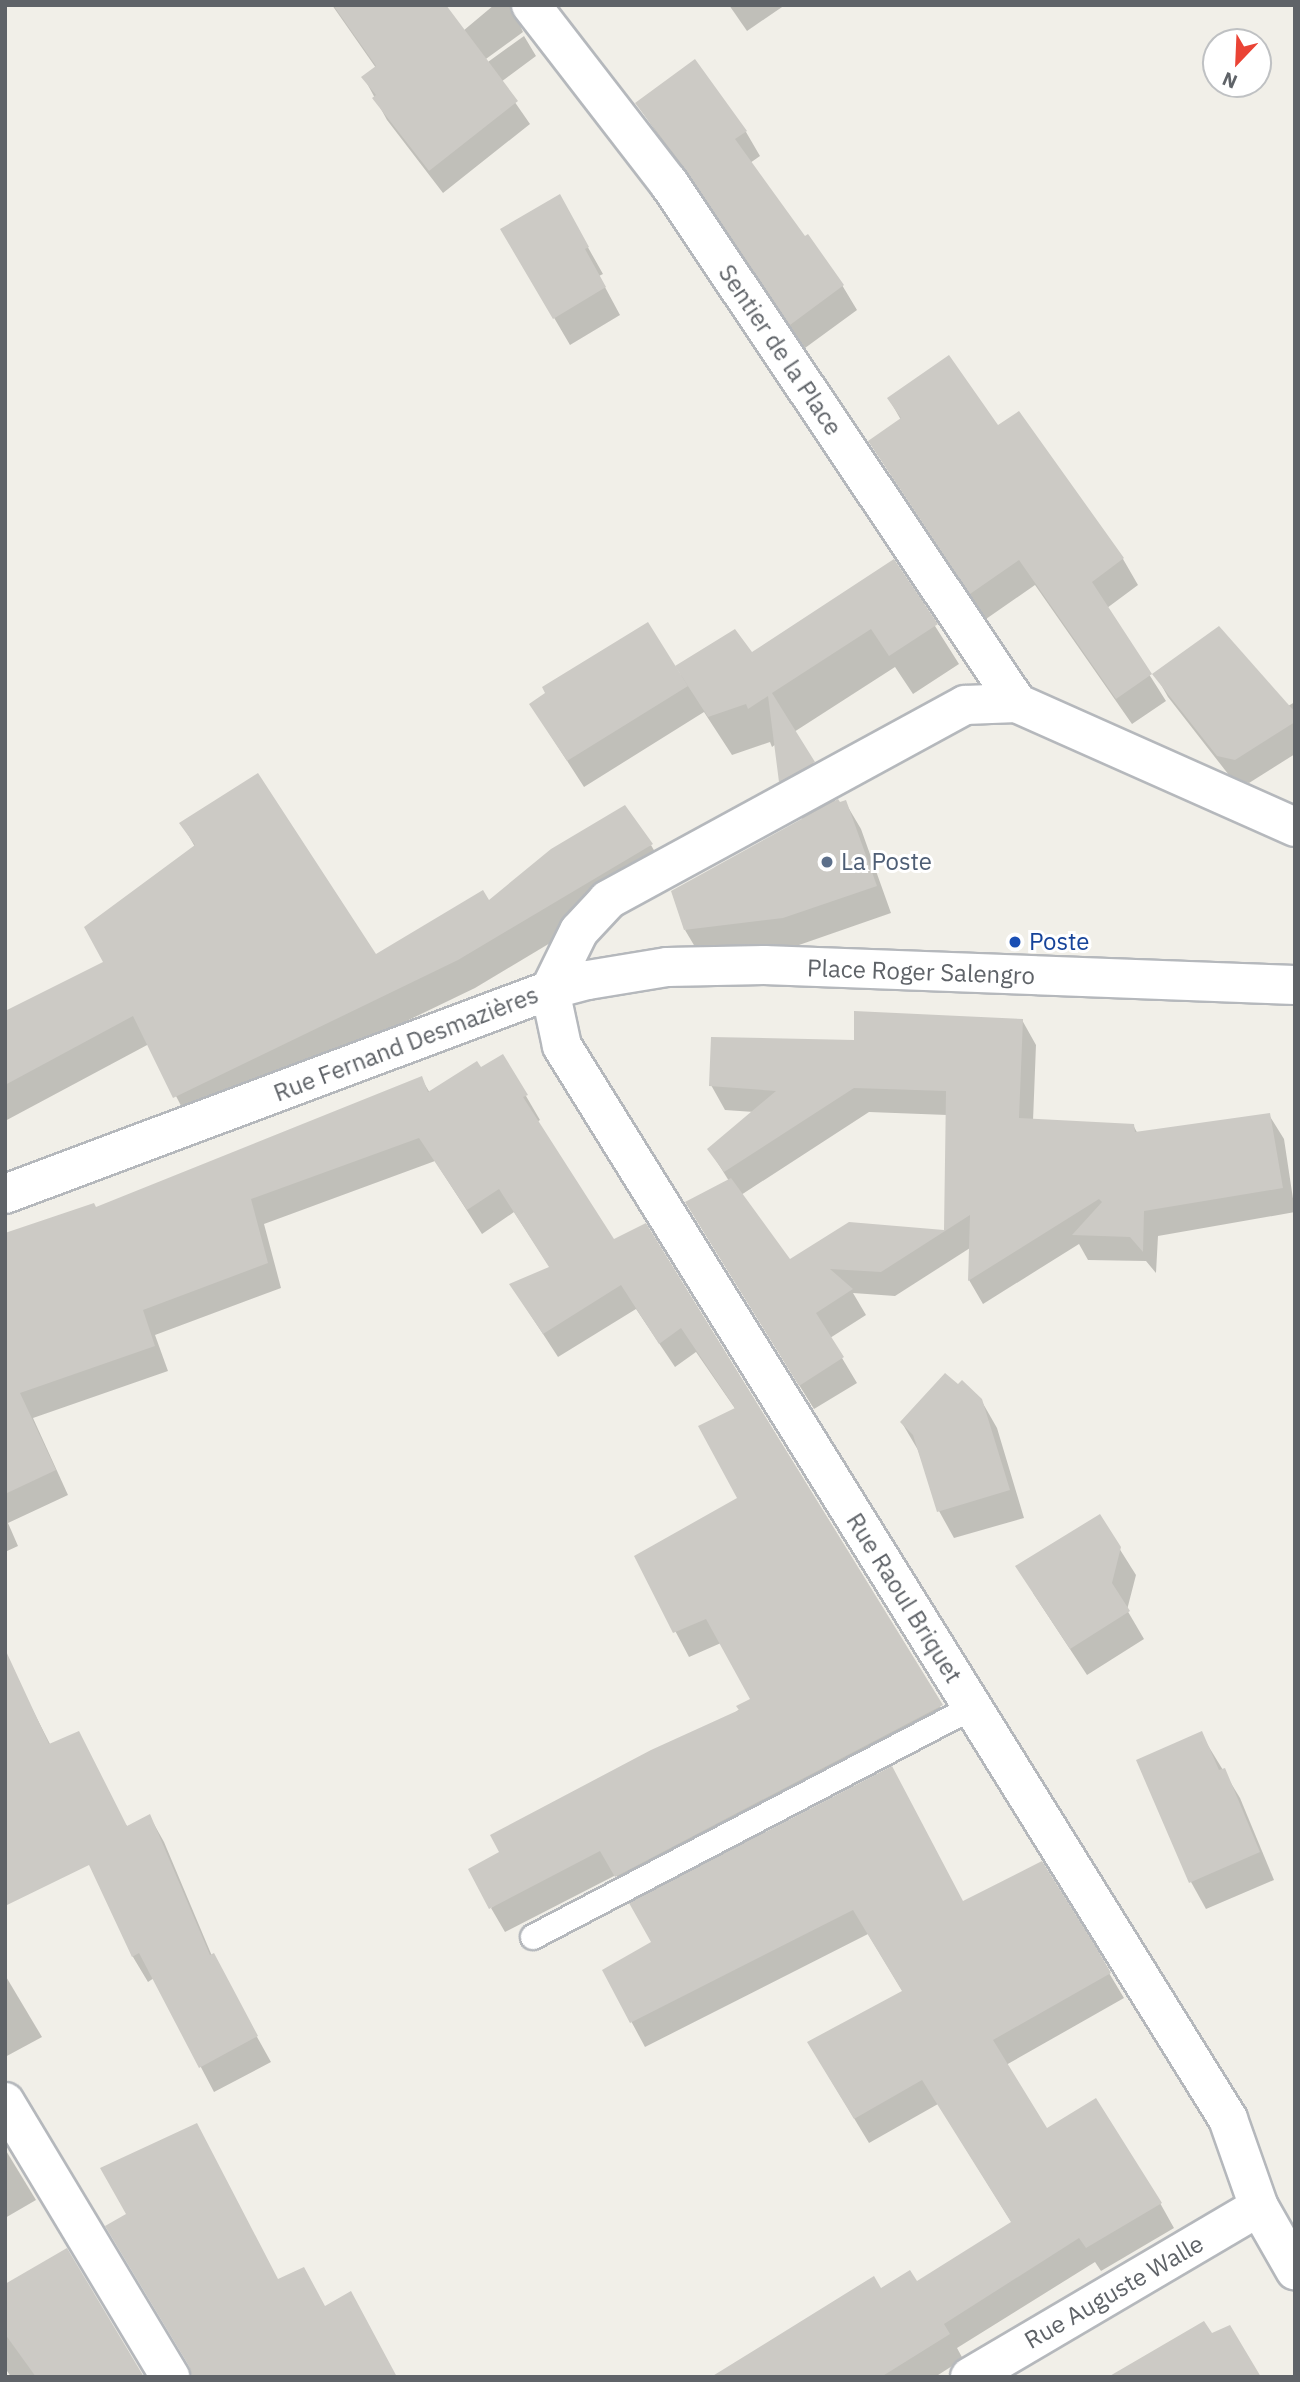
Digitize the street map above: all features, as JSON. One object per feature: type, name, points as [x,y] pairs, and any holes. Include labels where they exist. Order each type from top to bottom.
[{"type":"street","name":"Sentier de la Place","points":[[531,5],[668,182],[1017,703]]},
{"type":"street","points":[[1017,703],[1295,827]]},
{"type":"street","name":"Rue Fernand Desmazières","points":[[5,1194],[550,990],[579,931],[608,900],[965,705],[1017,703]]},
{"type":"street","name":"Place Roger Salengro","points":[[550,990],[587,980],[667,967],[764,965],[1295,985]]},
{"type":"street","name":"Rue Raoul Briquet","points":[[550,990],[562,1046],[1228,2119],[1259,2207],[1295,2270]]},
{"type":"street","points":[[5,2102],[170,2377]]},
{"type":"street","name":"Rue Auguste Walle","points":[[970,2377],[1259,2207]]},
{"type":"lane","points":[[533,1937],[971,1707]]},
{"type":"building","points":[[333,5],[446,5],[518,101],[429,171],[372,98],[376,95],[361,77],[376,66]]},
{"type":"building","points":[[695,59],[747,131],[735,139],[844,285],[790,325],[686,170],[635,103]]},
{"type":"building","points":[[560,194],[589,247],[585,249],[606,287],[553,319],[500,229]]},
{"type":"building","points":[[949,355],[998,425],[1019,411],[1124,558],[1092,582],[1152,674],[1116,699],[1019,560],[970,594],[868,441],[901,418],[887,398]]},
{"type":"building","points":[[894,559],[938,624],[889,656],[871,629],[772,693],[815,762],[779,782],[768,696],[748,709],[746,704],[708,717],[675,666],[735,629],[752,652]]},
{"type":"building","points":[[648,622],[688,686],[567,761],[529,704],[545,693],[542,687]]},
{"type":"building","points":[[1219,626],[1295,712],[1295,722],[1235,760],[1217,756],[1152,674]]},
{"type":"building","points":[[258,773],[376,954],[483,890],[489,900],[551,849],[625,805],[653,844],[458,960],[173,1098],[133,1016],[5,1085],[5,1011],[103,962],[84,927],[195,845],[179,823]]},
{"type":"building","points":[[838,799],[840,802],[846,800],[877,886],[783,918],[684,930],[671,891]]},
{"type":"building","points":[[854,1011],[1023,1019],[1019,1118],[1134,1124],[1135,1132],[1270,1113],[1283,1188],[1144,1211],[1143,1252],[1130,1237],[1072,1235],[1102,1202],[1099,1199],[968,1281],[970,1215],[881,1272],[830,1269],[853,1289],[816,1313],[844,1357],[799,1386],[685,1202],[731,1178],[790,1259],[849,1222],[944,1230],[946,1091],[854,1088],[724,1172],[707,1149],[776,1091],[709,1086],[711,1037],[854,1040]]},
{"type":"building","points":[[503,1054],[528,1095],[523,1097],[614,1239],[646,1223],[943,1705],[615,1877],[600,1851],[489,1909],[468,1869],[499,1852],[490,1835],[651,1750],[739,1710],[736,1706],[750,1699],[706,1619],[673,1633],[634,1556],[737,1498],[698,1426],[735,1408],[681,1328],[659,1344],[621,1285],[543,1334],[509,1284],[549,1267],[499,1189],[467,1210],[419,1138],[251,1199],[268,1263],[143,1310],[155,1346],[20,1393],[56,1470],[5,1494],[5,1233],[94,1203],[96,1207],[422,1076],[428,1092],[477,1061],[481,1067]]},
{"type":"building","points":[[945,1373],[958,1384],[962,1380],[982,1399],[1010,1490],[937,1512],[913,1435],[900,1422]]},
{"type":"building","points":[[1100,1514],[1121,1547],[1112,1583],[1130,1611],[1070,1649],[1015,1566]]},
{"type":"building","points":[[5,1649],[49,1744],[79,1731],[127,1826],[150,1814],[210,1955],[214,1953],[258,2036],[199,2068],[139,1953],[132,1957],[89,1865],[5,1906]]},
{"type":"building","points":[[1202,1731],[1219,1770],[1225,1768],[1260,1852],[1189,1883],[1136,1760]]},
{"type":"building","points":[[892,1766],[963,1901],[1042,1861],[1096,1947],[1111,1973],[993,2040],[1047,2128],[1096,2098],[1162,2203],[1086,2248],[1079,2238],[944,2324],[950,2334],[881,2377],[711,2377],[874,2276],[881,2288],[910,2270],[917,2281],[1011,2222],[922,2080],[854,2119],[807,2042],[902,1991],[853,1910],[630,2023],[602,1970],[651,1942],[629,1903]]},
{"type":"building","points":[[197,2123],[278,2279],[304,2267],[325,2306],[351,2291],[397,2377],[192,2377],[189,2366],[105,2226],[126,2214],[100,2168]]},
{"type":"building","points":[[67,2248],[144,2377],[36,2377],[5,2334],[5,2284]]},
{"type":"building","points":[[1204,2321],[1212,2333],[1230,2325],[1261,2377],[1108,2377]]},
{"type":"place","name":"La Poste","points":[[827,862]]},
{"type":"place","name":"Poste","points":[[1015,942]]}]
